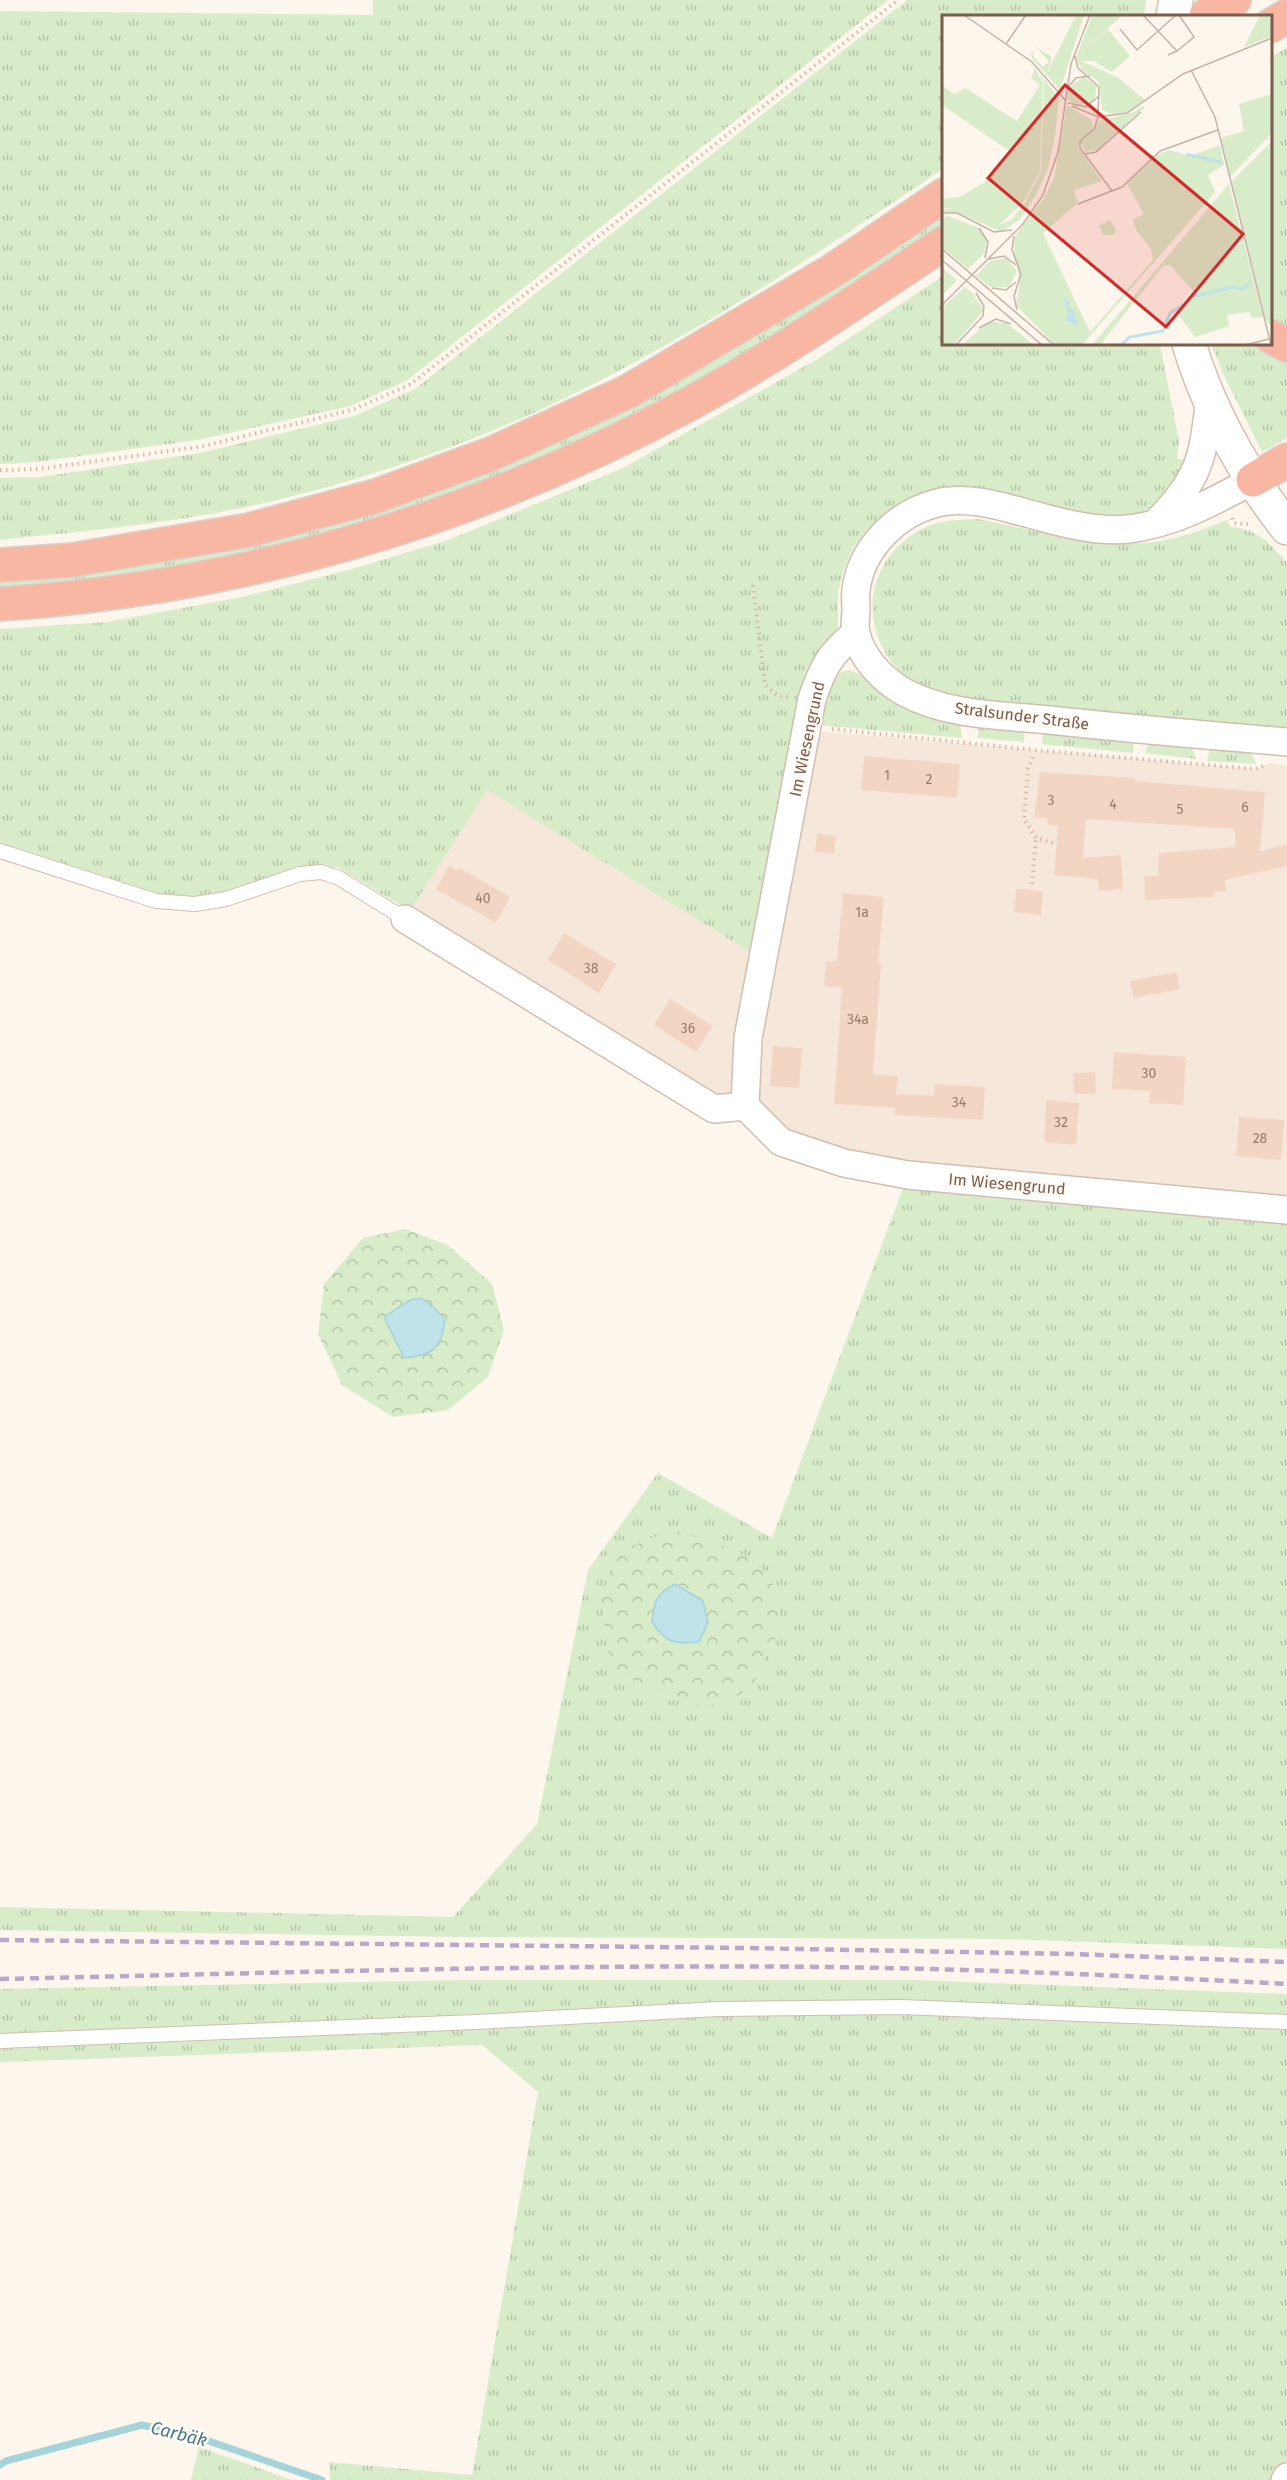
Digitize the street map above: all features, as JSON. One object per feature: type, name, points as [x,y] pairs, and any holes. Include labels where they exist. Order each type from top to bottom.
[{"type":"highway","points":[[1208,15],[1234,0]]},
{"type":"highway","points":[[1272,25],[1287,15]]},
{"type":"highway","points":[[1272,41],[1287,35]]},
{"type":"highway","points":[[0,565],[72,560],[249,531],[376,496],[491,454],[629,391],[832,271],[942,196]]},
{"type":"highway","points":[[0,604],[116,593],[241,572],[317,554],[412,525],[513,488],[598,451],[692,402],[813,329],[942,244]]},
{"type":"highway","points":[[1272,337],[1287,345]]},
{"type":"highway","points":[[1253,480],[1287,460]]},
{"type":"street","points":[[1173,15],[1176,0]]},
{"type":"street","points":[[1189,345],[1228,439],[1253,480],[1287,528]]},
{"type":"street","points":[[1155,524],[1182,495],[1192,480],[1204,450],[1210,399]]},
{"type":"street","name":"Stralsunder Straße","points":[[1253,480],[1195,509],[1155,524],[1126,530],[1063,523],[994,505],[964,501],[938,503],[913,512],[888,528],[872,547],[861,568],[856,590],[856,633],[872,666],[883,677],[904,691],[956,710],[1140,730],[1287,742]]},
{"type":"street","name":"Im Wiesengrund","points":[[856,633],[836,651],[822,669],[812,699],[748,1038],[745,1106],[781,1142],[844,1163],[908,1174],[1287,1210]]},
{"type":"street","points":[[405,919],[714,1109],[745,1106]]},
{"type":"lane","points":[[0,850],[156,901],[185,903],[226,899],[300,874],[321,872],[339,878],[405,919]]},
{"type":"lane","points":[[0,2041],[464,2023],[718,2009],[900,2007],[1287,2022]]},
{"type":"path","points":[[0,470],[38,469],[200,447],[352,410],[411,384],[898,0]]},
{"type":"path","points":[[753,585],[765,685],[778,696],[812,699]]},
{"type":"path","points":[[808,726],[1034,750],[1255,769],[1271,763]]},
{"type":"path","points":[[1032,884],[1036,838],[1024,819],[1028,768],[1034,758]]},
{"type":"path","points":[[1036,838],[1056,844]]},
{"type":"shaded area","points":[[816,731],[1255,769],[1271,763],[1287,766],[1287,1202],[886,1161],[790,1133],[713,1099],[410,911],[486,789],[758,957]]},
{"type":"green space","points":[[373,0],[888,0],[406,381],[350,406],[198,440],[36,462],[0,464],[0,11],[373,15]]},
{"type":"green space","points":[[907,0],[1146,0],[1144,15],[942,15],[942,170],[851,231],[710,320],[563,399],[461,443],[317,490],[212,514],[106,529],[0,540],[0,478],[40,477],[200,453],[354,416],[415,389]]},
{"type":"green space","points":[[1287,48],[1287,333],[1272,325],[1272,56]]},
{"type":"green space","points":[[942,212],[942,228],[736,361],[628,420],[439,501],[222,562],[93,581],[0,589],[0,579],[190,557],[240,546],[436,491]]},
{"type":"green space","points":[[942,277],[942,345],[1160,345],[1179,441],[1177,458],[1186,462],[1172,487],[1158,503],[1139,513],[1111,521],[917,497],[890,510],[868,528],[852,549],[843,572],[838,593],[838,627],[806,688],[758,957],[487,790],[410,911],[337,867],[305,868],[223,895],[189,898],[154,894],[0,844],[0,629],[107,622],[242,597],[348,570],[448,540],[623,468],[816,360]]},
{"type":"green space","points":[[1211,345],[1264,345],[1287,357],[1287,438],[1262,452],[1225,378]]},
{"type":"green space","points":[[978,519],[1064,537],[1108,542],[1152,542],[1171,539],[1227,520],[1231,527],[1256,534],[1276,550],[1287,563],[1287,734],[940,697],[912,682],[891,661],[879,641],[873,620],[873,598],[878,578],[888,558],[903,542],[924,528],[944,521]]},
{"type":"green space","points":[[849,670],[861,674],[880,691],[960,720],[962,738],[818,725],[822,698],[828,684],[840,673]]},
{"type":"green space","points":[[979,722],[1025,726],[1024,742],[978,738]]},
{"type":"green space","points":[[1043,728],[1134,736],[1133,753],[1042,744]]},
{"type":"green space","points":[[1150,738],[1189,741],[1196,759],[1145,753]]},
{"type":"green space","points":[[1211,743],[1238,746],[1249,752],[1256,764],[1207,761]]},
{"type":"green space","points":[[906,1180],[1287,1217],[1287,1949],[1008,1939],[460,1937],[0,1930],[0,1907],[453,1917],[537,1824],[588,1570],[658,1473],[772,1538]],"holes":[[[765,1658],[753,1685],[669,1699],[622,1675]]]},
{"type":"green space","points":[[405,1229],[448,1245],[492,1284],[504,1330],[488,1377],[448,1410],[393,1417],[342,1385],[318,1334],[324,1284],[363,1238]],"holes":[[[420,1298],[429,1303],[445,1319],[404,1358],[384,1317]]]},
{"type":"green space","points":[[674,1530],[736,1550],[760,1567],[776,1588],[781,1627],[753,1685],[733,1699],[705,1707],[669,1699],[622,1675],[609,1659],[601,1599],[616,1552]]},
{"type":"green space","points":[[467,1980],[915,1980],[1287,1994],[1287,2461],[1273,2480],[330,2480],[329,2462],[472,2475],[538,2092],[482,2045],[0,2062],[0,1989]]},
{"type":"green space","points":[[199,2447],[292,2480],[191,2480]]},
{"type":"water","points":[[420,1298],[429,1303],[445,1319],[444,1329],[434,1349],[422,1355],[404,1358],[384,1317],[410,1300]]},
{"type":"water","points":[[675,1584],[703,1601],[708,1623],[699,1642],[671,1641],[662,1635],[652,1622],[657,1599]]},
{"type":"building","points":[[864,756],[960,764],[957,798],[861,790]]},
{"type":"building","points":[[1040,772],[1135,778],[1135,781],[1265,792],[1260,852],[1287,844],[1287,866],[1225,880],[1226,891],[1213,892],[1213,897],[1145,900],[1144,876],[1158,876],[1159,853],[1235,847],[1235,829],[1086,819],[1083,858],[1121,855],[1123,889],[1099,891],[1098,879],[1054,875],[1058,826],[1047,825],[1048,818],[1034,817]]},
{"type":"building","points":[[817,833],[836,836],[834,854],[815,852]]},
{"type":"building","points":[[449,865],[458,871],[460,868],[510,897],[496,923],[436,889]]},
{"type":"building","points":[[1016,889],[1043,891],[1041,915],[1014,912]]},
{"type":"building","points":[[843,893],[884,897],[878,964],[881,964],[873,1074],[898,1076],[896,1094],[934,1096],[935,1084],[985,1087],[983,1120],[895,1115],[895,1108],[834,1104],[842,987],[824,986],[826,961],[837,961]]},
{"type":"building","points":[[564,933],[616,964],[599,993],[548,960]]},
{"type":"building","points":[[1176,972],[1180,989],[1134,998],[1130,981]]},
{"type":"building","points":[[670,999],[713,1026],[696,1052],[654,1025]]},
{"type":"building","points":[[773,1046],[802,1048],[799,1088],[770,1086]]},
{"type":"building","points":[[1114,1052],[1186,1057],[1183,1105],[1149,1103],[1150,1091],[1112,1089]]},
{"type":"building","points":[[1095,1072],[1096,1094],[1074,1094],[1073,1073]]},
{"type":"building","points":[[1046,1100],[1079,1103],[1076,1145],[1044,1142]]},
{"type":"building","points":[[1239,1117],[1284,1120],[1281,1160],[1236,1156]]},
{"type":"waterway","name":"Carbäk","points":[[0,2465],[6,2461],[142,2425],[197,2437],[322,2480]]},
{"type":"railway","points":[[0,1940],[746,1948],[1072,1954],[1287,1962]]},
{"type":"railway","points":[[0,1979],[724,1966],[1000,1971],[1287,1984]]}]
